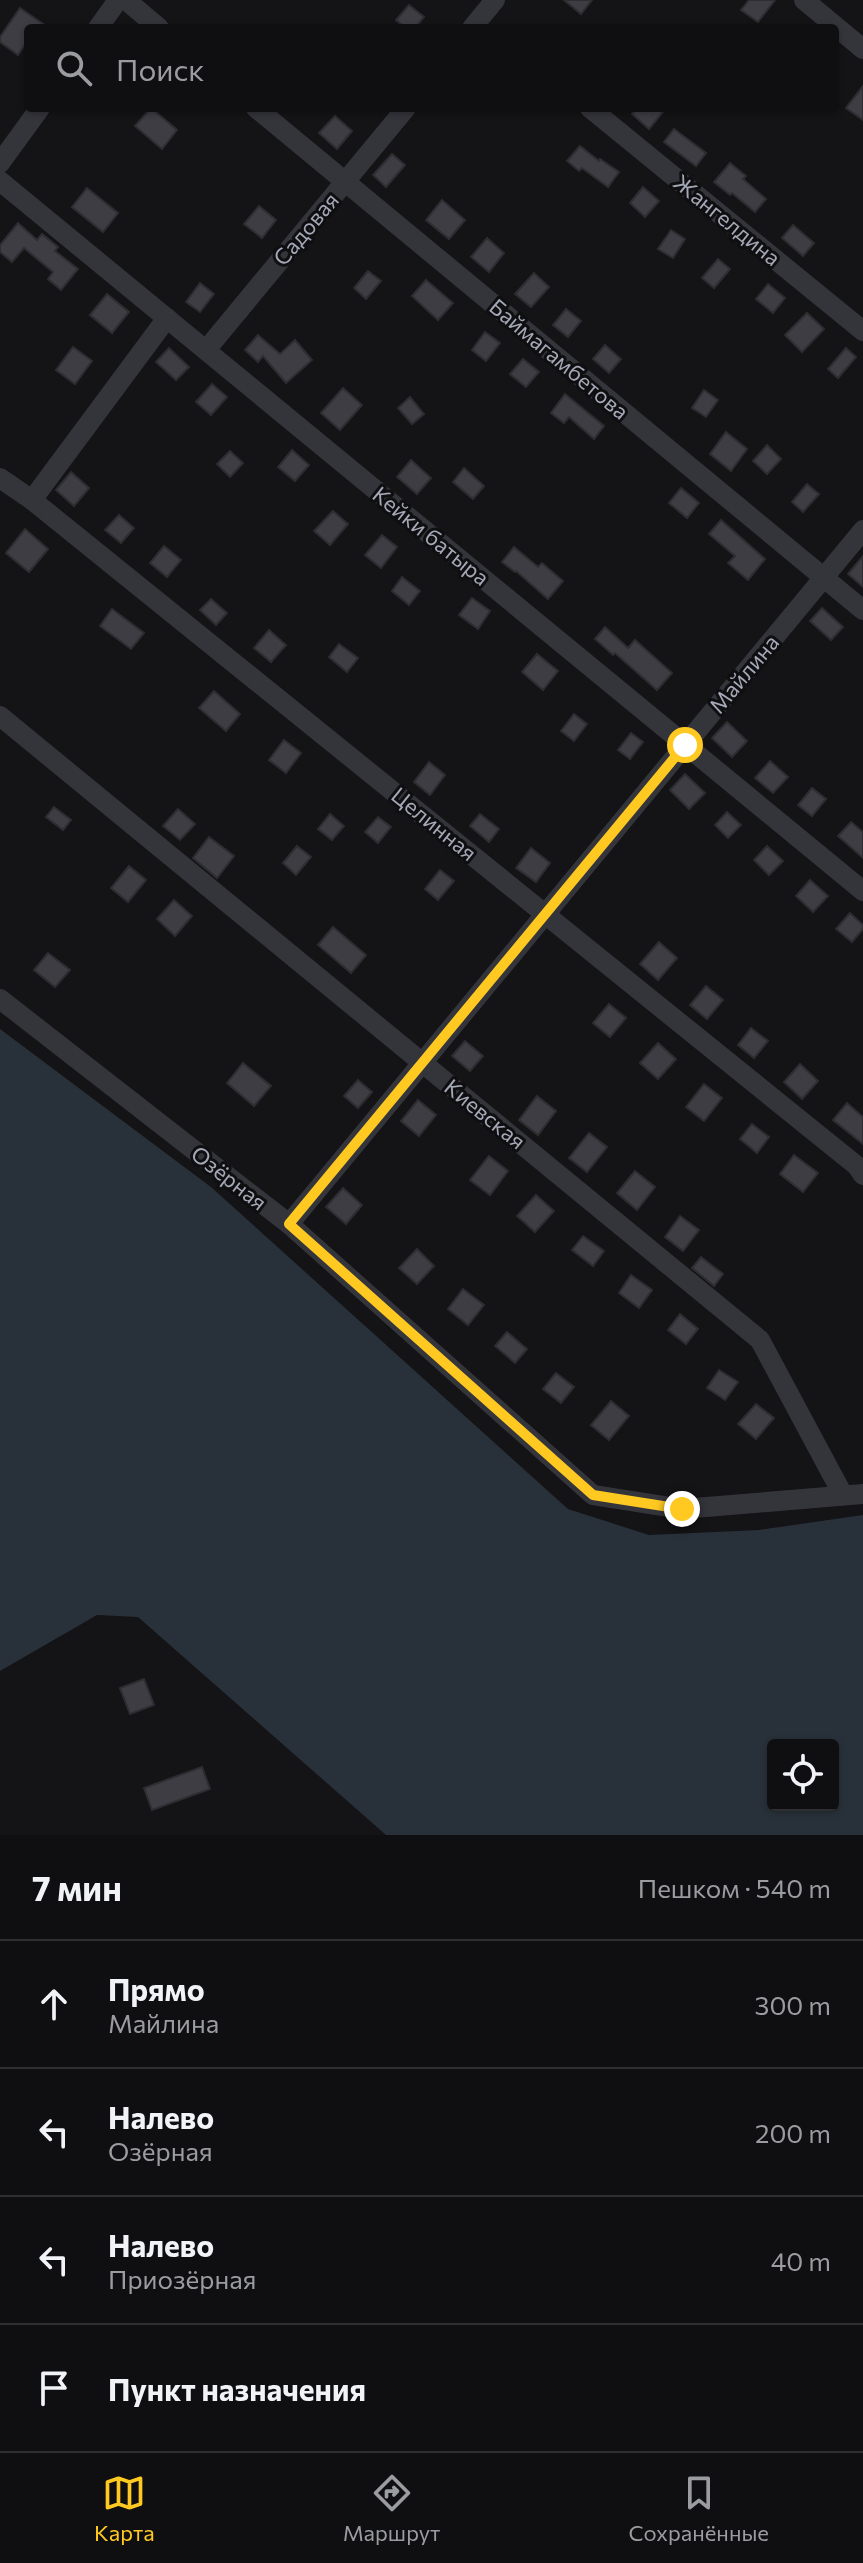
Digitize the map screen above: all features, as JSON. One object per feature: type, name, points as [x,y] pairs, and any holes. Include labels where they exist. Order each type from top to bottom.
[{"type":"street","points":[[101,24],[118,0]]},
{"type":"street","points":[[126,0],[154,24]]},
{"type":"street","points":[[483,24],[495,0]]},
{"type":"street","points":[[804,0],[833,24]]},
{"type":"street","points":[[839,29],[863,49]]},
{"type":"street","points":[[0,163],[37,112]]},
{"type":"street","name":"Баймагамбетова","points":[[261,112],[863,610]]},
{"type":"street","name":"Садовая","points":[[206,350],[403,112]]},
{"type":"street","name":"Жангелдина","points":[[595,112],[863,331]]},
{"type":"street","name":"Кейки батыра","points":[[0,181],[863,891]]},
{"type":"street","points":[[32,500],[167,318]]},
{"type":"street","name":"Целинная","points":[[0,478],[32,500],[545,914],[857,1166],[863,1175]]},
{"type":"street","name":"Майлина","points":[[289,1224],[863,530]]},
{"type":"street","name":"Киевская","points":[[0,716],[760,1340],[853,1495]]},
{"type":"street","name":"Озёрная","points":[[0,999],[289,1224],[593,1495],[682,1509],[853,1495]]},
{"type":"shaded area","points":[[0,1029],[211,1187],[568,1509],[649,1535],[759,1530],[863,1515],[863,1835],[386,1835],[138,1617],[97,1615],[0,1671]]},
{"type":"building","points":[[564,0],[592,0],[581,14]]},
{"type":"building","points":[[749,0],[775,0],[758,22],[741,10]]},
{"type":"building","points":[[409,5],[424,17],[418,24],[401,24],[396,20]]},
{"type":"building","points":[[20,8],[43,24],[24,24],[24,46],[18,55],[0,42],[0,37]]},
{"type":"building","points":[[863,86],[863,120],[846,108]]},
{"type":"building","points":[[147,112],[156,112],[177,130],[162,149],[135,126]]},
{"type":"building","points":[[634,112],[663,112],[649,129],[632,114]]},
{"type":"building","points":[[335,116],[352,131],[337,149],[319,133]]},
{"type":"building","points":[[674,129],[706,153],[696,166],[664,142]]},
{"type":"building","points":[[580,146],[619,172],[608,187],[567,161]]},
{"type":"building","points":[[392,154],[405,165],[386,187],[373,175]]},
{"type":"building","points":[[730,163],[766,199],[755,212],[714,182]]},
{"type":"building","points":[[643,187],[659,201],[645,217],[630,203]]},
{"type":"building","points":[[87,188],[118,213],[103,232],[72,207]]},
{"type":"building","points":[[442,200],[465,220],[449,239],[426,220]]},
{"type":"building","points":[[259,206],[276,220],[262,238],[244,224]]},
{"type":"building","points":[[18,223],[37,240],[42,234],[58,247],[55,251],[78,269],[61,290],[48,279],[53,272],[24,248],[12,262],[0,252],[0,245]]},
{"type":"building","points":[[793,225],[814,243],[803,256],[782,238]]},
{"type":"building","points":[[671,230],[685,239],[673,258],[658,249]]},
{"type":"building","points":[[487,238],[504,253],[489,272],[471,257]]},
{"type":"building","points":[[718,259],[730,269],[714,288],[702,278]]},
{"type":"building","points":[[368,271],[381,281],[366,299],[354,288]]},
{"type":"building","points":[[534,273],[549,287],[531,307],[515,294]]},
{"type":"building","points":[[426,280],[453,303],[438,320],[412,296]]},
{"type":"building","points":[[200,283],[214,294],[200,312],[186,302]]},
{"type":"building","points":[[768,284],[785,298],[773,313],[756,299]]},
{"type":"building","points":[[107,294],[129,312],[112,333],[90,315]]},
{"type":"building","points":[[566,309],[581,321],[568,337],[553,325]]},
{"type":"building","points":[[807,313],[824,329],[802,352],[785,335]]},
{"type":"building","points":[[485,332],[500,343],[486,361],[472,350]]},
{"type":"building","points":[[258,335],[280,354],[295,340],[312,360],[286,383],[263,356],[258,362],[245,350]]},
{"type":"building","points":[[605,345],[621,359],[609,373],[593,359]]},
{"type":"building","points":[[73,347],[92,361],[75,384],[56,370]]},
{"type":"building","points":[[169,348],[189,367],[176,380],[156,362]]},
{"type":"building","points":[[846,348],[856,357],[838,378],[828,369]]},
{"type":"building","points":[[523,359],[539,372],[526,387],[510,374]]},
{"type":"building","points":[[212,384],[227,397],[211,415],[196,402]]},
{"type":"building","points":[[343,388],[362,405],[340,430],[321,413]]},
{"type":"building","points":[[704,390],[718,400],[706,417],[692,408]]},
{"type":"building","points":[[565,394],[604,426],[594,439],[569,417],[564,423],[551,413]]},
{"type":"building","points":[[410,397],[424,414],[412,424],[398,408]]},
{"type":"building","points":[[726,432],[747,449],[731,471],[710,454]]},
{"type":"building","points":[[767,445],[781,459],[767,474],[753,461]]},
{"type":"building","points":[[292,450],[309,465],[295,481],[278,467]]},
{"type":"building","points":[[230,451],[243,463],[230,477],[217,464]]},
{"type":"building","points":[[411,460],[431,478],[417,494],[397,477]]},
{"type":"building","points":[[464,468],[484,486],[473,499],[453,482]]},
{"type":"building","points":[[71,472],[89,488],[74,506],[56,490]]},
{"type":"building","points":[[807,484],[819,494],[803,512],[792,502]]},
{"type":"building","points":[[681,488],[699,503],[687,518],[669,503]]},
{"type":"building","points":[[333,511],[348,524],[330,545],[314,531]]},
{"type":"building","points":[[119,515],[134,528],[121,543],[105,530]]},
{"type":"building","points":[[721,520],[765,559],[748,580],[728,563],[735,556],[709,534]]},
{"type":"building","points":[[25,529],[48,549],[29,572],[6,553]]},
{"type":"building","points":[[382,535],[397,547],[381,568],[365,555]]},
{"type":"building","points":[[164,546],[181,560],[167,577],[150,563]]},
{"type":"building","points":[[514,547],[538,567],[542,563],[563,581],[548,599],[502,562]]},
{"type":"building","points":[[863,556],[863,587],[848,574]]},
{"type":"building","points":[[402,577],[420,591],[409,605],[392,591]]},
{"type":"building","points":[[472,598],[490,611],[478,629],[459,615]]},
{"type":"building","points":[[211,599],[227,613],[216,625],[200,610]]},
{"type":"building","points":[[822,608],[843,627],[831,640],[810,621]]},
{"type":"building","points":[[112,609],[144,633],[131,649],[100,626]]},
{"type":"building","points":[[605,627],[628,648],[635,640],[672,673],[657,690],[595,639]]},
{"type":"building","points":[[269,630],[286,645],[271,662],[254,648]]},
{"type":"building","points":[[339,644],[358,658],[347,672],[329,657]]},
{"type":"building","points":[[537,654],[558,671],[543,690],[522,672]]},
{"type":"building","points":[[214,691],[240,714],[226,731],[199,708]]},
{"type":"building","points":[[574,714],[587,724],[574,741],[561,731]]},
{"type":"building","points":[[727,722],[747,741],[732,757],[712,738]]},
{"type":"building","points":[[631,733],[643,742],[630,759],[618,750]]},
{"type":"building","points":[[284,740],[301,753],[286,773],[269,760]]},
{"type":"building","points":[[770,761],[788,777],[773,793],[755,778]]},
{"type":"building","points":[[429,762],[445,775],[430,795],[414,782]]},
{"type":"building","points":[[685,774],[705,793],[689,809],[670,790]]},
{"type":"building","points":[[812,788],[826,799],[812,816],[798,805]]},
{"type":"building","points":[[54,807],[71,820],[63,830],[46,817]]},
{"type":"building","points":[[178,809],[195,824],[180,840],[163,826]]},
{"type":"building","points":[[727,812],[741,825],[728,838],[715,825]]},
{"type":"building","points":[[330,814],[344,826],[332,840],[318,829]]},
{"type":"building","points":[[480,814],[499,829],[489,842],[470,826]]},
{"type":"building","points":[[378,817],[391,827],[378,843],[365,832]]},
{"type":"building","points":[[851,822],[863,832],[863,858],[838,836]]},
{"type":"building","points":[[209,837],[234,856],[217,878],[193,858]]},
{"type":"building","points":[[297,846],[311,857],[296,875],[283,863]]},
{"type":"building","points":[[767,846],[783,861],[769,875],[754,860]]},
{"type":"building","points":[[531,848],[550,863],[536,882],[516,868]]},
{"type":"building","points":[[129,866],[146,880],[128,902],[111,888]]},
{"type":"building","points":[[440,870],[454,881],[438,900],[425,889]]},
{"type":"building","points":[[810,880],[828,896],[813,912],[796,896]]},
{"type":"building","points":[[174,900],[192,916],[175,936],[157,919]]},
{"type":"building","points":[[850,913],[863,925],[852,942],[836,929]]},
{"type":"building","points":[[333,927],[366,955],[351,973],[318,945]]},
{"type":"building","points":[[659,942],[677,958],[658,980],[640,964]]},
{"type":"building","points":[[48,953],[70,970],[55,987],[34,970]]},
{"type":"building","points":[[706,986],[723,1000],[707,1019],[690,1005]]},
{"type":"building","points":[[609,1004],[626,1018],[610,1037],[593,1023]]},
{"type":"building","points":[[751,1028],[768,1041],[754,1058],[738,1045]]},
{"type":"building","points":[[465,1041],[483,1056],[470,1071],[452,1056]]},
{"type":"building","points":[[658,1043],[676,1059],[658,1079],[640,1063]]},
{"type":"building","points":[[243,1063],[271,1086],[254,1106],[227,1083]]},
{"type":"building","points":[[800,1064],[818,1081],[802,1099],[784,1082]]},
{"type":"building","points":[[358,1080],[372,1092],[358,1108],[344,1096]]},
{"type":"building","points":[[704,1084],[722,1098],[704,1121],[686,1107]]},
{"type":"building","points":[[537,1096],[556,1111],[538,1135],[519,1120]]},
{"type":"building","points":[[418,1100],[436,1115],[419,1136],[401,1121]]},
{"type":"building","points":[[847,1103],[863,1117],[863,1144],[833,1120]]},
{"type":"building","points":[[752,1124],[769,1137],[757,1153],[740,1139]]},
{"type":"building","points":[[589,1133],[607,1147],[587,1172],[569,1158]]},
{"type":"building","points":[[794,1155],[818,1173],[803,1192],[780,1174]]},
{"type":"building","points":[[489,1156],[508,1171],[490,1195],[470,1180]]},
{"type":"building","points":[[635,1171],[655,1187],[637,1210],[617,1193]]},
{"type":"building","points":[[343,1188],[362,1205],[346,1224],[326,1207]]},
{"type":"building","points":[[536,1195],[554,1211],[535,1232],[517,1216]]},
{"type":"building","points":[[680,1216],[699,1230],[683,1251],[665,1237]]},
{"type":"building","points":[[583,1236],[604,1251],[593,1266],[572,1250]]},
{"type":"building","points":[[417,1249],[434,1266],[417,1284],[399,1268]]},
{"type":"building","points":[[701,1257],[723,1274],[714,1286],[692,1268]]},
{"type":"building","points":[[631,1275],[652,1290],[639,1308],[619,1293]]},
{"type":"building","points":[[463,1289],[484,1305],[468,1325],[448,1309]]},
{"type":"building","points":[[680,1314],[698,1329],[686,1344],[668,1330]]},
{"type":"building","points":[[507,1332],[527,1349],[515,1363],[495,1346]]},
{"type":"building","points":[[719,1370],[738,1382],[725,1400],[707,1388]]},
{"type":"building","points":[[556,1373],[574,1387],[561,1403],[543,1389]]},
{"type":"building","points":[[611,1401],[629,1416],[609,1440],[591,1425]]},
{"type":"building","points":[[756,1404],[774,1418],[756,1439],[738,1424]]},
{"type":"building","points":[[144,1679],[154,1705],[130,1714],[120,1688]]},
{"type":"building","points":[[202,1767],[210,1789],[152,1810],[144,1788]]},
{"type":"route","points":[[682,1509],[593,1495],[289,1224],[685,745]]}]
